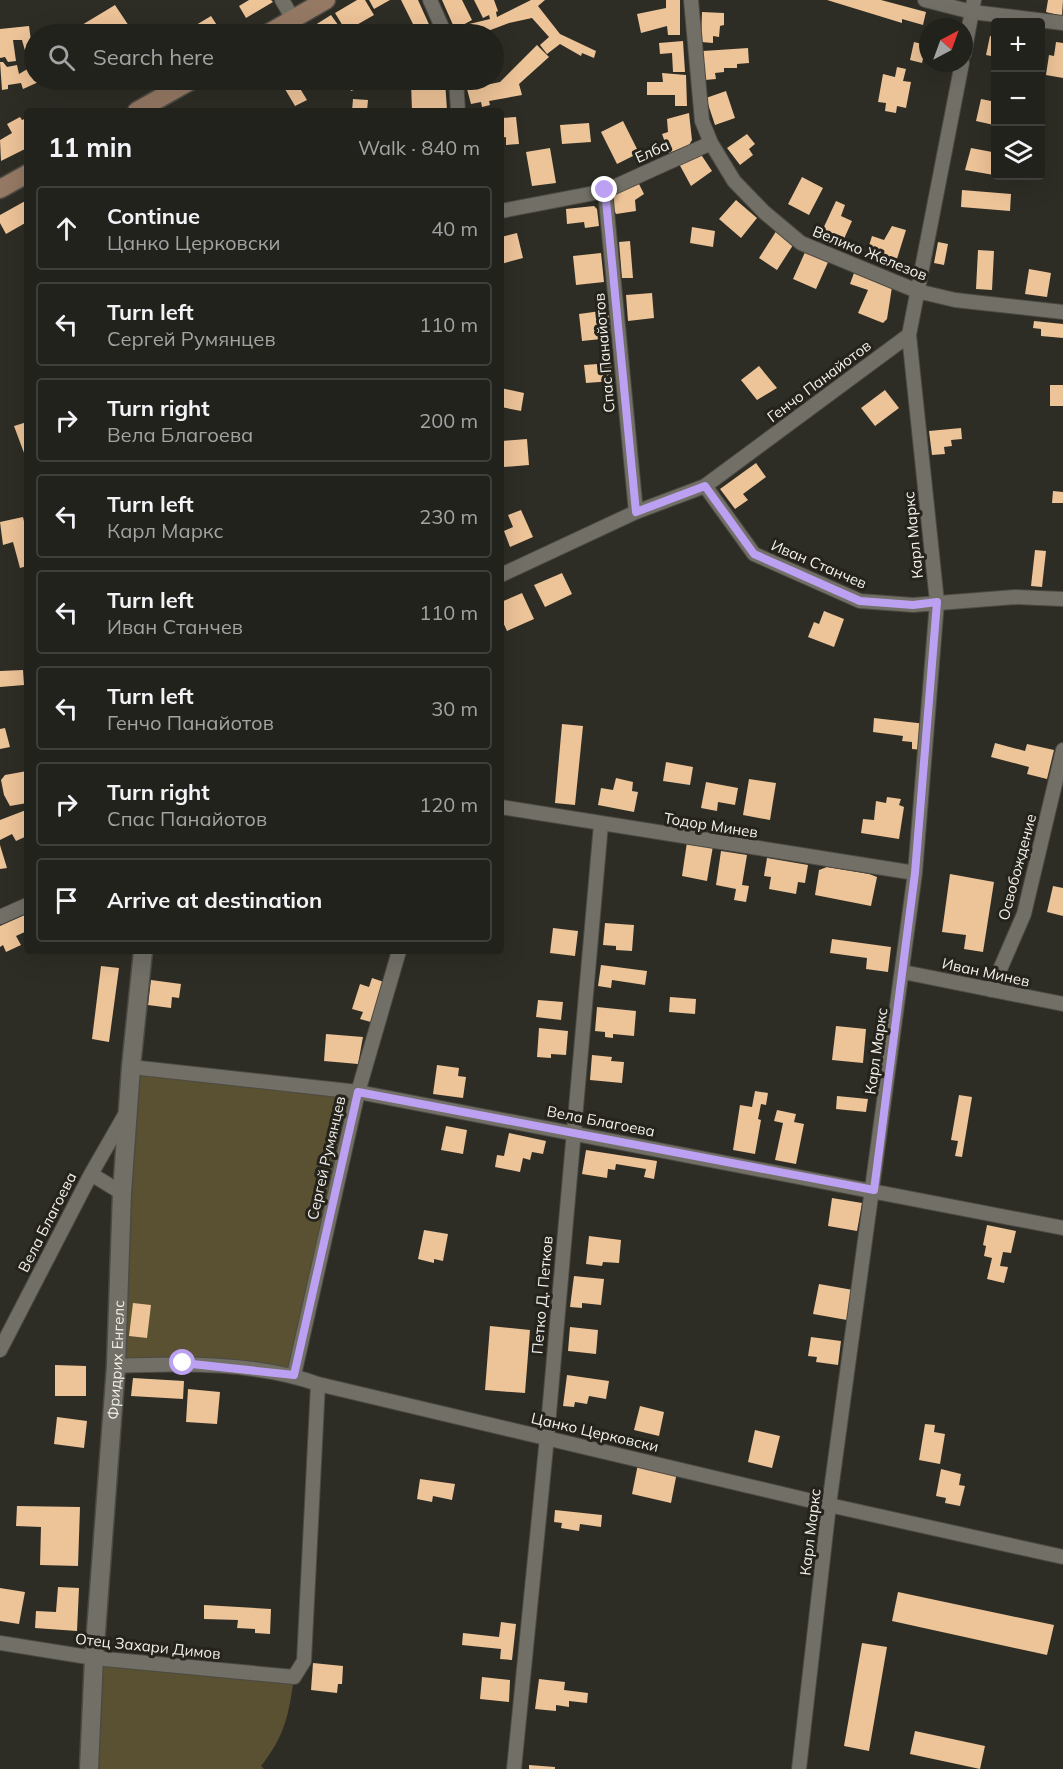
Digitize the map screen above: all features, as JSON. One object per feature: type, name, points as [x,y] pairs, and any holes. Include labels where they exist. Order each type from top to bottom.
[{"type":"main road","points":[[284,24],[326,0]]},
{"type":"main road","points":[[142,108],[174,90]]},
{"type":"main road","points":[[0,189],[24,176]]},
{"type":"street","points":[[282,0],[293,19]]},
{"type":"street","points":[[430,0],[441,24]]},
{"type":"street","name":"Велико Железов","points":[[691,0],[702,121],[711,143],[734,181],[764,212],[801,243],[917,291],[955,300],[1063,312]]},
{"type":"street","points":[[925,0],[973,6],[1063,23]]},
{"type":"street","points":[[909,334],[960,72]]},
{"type":"street","points":[[457,90],[458,108]]},
{"type":"street","name":"Елба","points":[[504,211],[605,190],[711,143]]},
{"type":"street","name":"Спас Панайотов","points":[[605,190],[636,512]]},
{"type":"street","name":"Генчо Панайотов","points":[[504,574],[636,512],[705,486],[909,334]]},
{"type":"street","name":"Карл Маркс","points":[[799,1769],[829,1505],[874,1190],[915,873],[937,602],[909,334]]},
{"type":"street","name":"Иван Станчев","points":[[705,486],[754,554],[860,601],[913,605],[1015,597],[1063,599]]},
{"type":"street","name":"Освобождение","points":[[992,990],[1024,914],[1063,750]]},
{"type":"street","name":"Тодор Минев","points":[[504,808],[915,873]]},
{"type":"street","name":"Петко Д. Петков","points":[[514,1769],[547,1437],[601,824]]},
{"type":"street","points":[[0,917],[24,906]]},
{"type":"street","name":"Фридрих Енгелс","points":[[89,1769],[94,1658],[116,1366],[127,1112],[143,954]]},
{"type":"street","name":"Сергей Румянцев","points":[[294,1375],[358,1092],[398,954]]},
{"type":"street","name":"Иван Минев","points":[[903,972],[1063,1004]]},
{"type":"street","name":"Вела Благоева","points":[[131,1067],[358,1092],[1063,1228]]},
{"type":"street","name":"Вела Благоева","points":[[0,1350],[91,1174],[127,1112]]},
{"type":"street","points":[[91,1174],[122,1193]]},
{"type":"street","name":"Цанко Церковски","points":[[116,1366],[183,1363],[294,1375],[318,1384],[829,1505],[1063,1557]]},
{"type":"street","name":"Отец Захари Димов","points":[[0,1643],[94,1658],[294,1677],[304,1661],[318,1384]]},
{"type":"shaded area","points":[[131,1067],[358,1092],[294,1375],[116,1366]]},
{"type":"shaded area","points":[[94,1658],[294,1677],[285,1724],[276,1745],[261,1766],[264,1769],[89,1769]]},
{"type":"building","points":[[249,0],[271,0],[273,2],[246,18],[239,6]]},
{"type":"building","points":[[357,0],[365,0],[374,15],[358,24],[342,24],[335,13]]},
{"type":"building","points":[[369,0],[390,0],[374,9]]},
{"type":"building","points":[[401,0],[418,0],[429,24],[413,24]]},
{"type":"building","points":[[442,0],[462,0],[472,20],[465,24],[453,24]]},
{"type":"building","points":[[474,0],[494,0],[498,11],[496,12],[497,17],[531,0],[545,0],[538,6],[560,34],[596,51],[594,58],[582,53],[581,56],[560,44],[547,54],[540,45],[549,37],[532,18],[509,23],[469,24],[490,19],[489,15],[483,18]]},
{"type":"building","points":[[666,0],[680,0],[680,35],[668,35],[667,26],[641,33],[637,14],[666,8]]},
{"type":"building","points":[[827,0],[881,0],[926,12],[925,18],[919,18],[919,24],[902,19],[902,23]]},
{"type":"building","points":[[1048,0],[1063,0],[1062,16],[1046,12]]},
{"type":"building","points":[[115,5],[128,24],[84,24]]},
{"type":"building","points":[[702,12],[724,13],[724,25],[720,26],[719,37],[713,36],[713,43],[701,42]]},
{"type":"building","points":[[331,15],[337,24],[317,24]]},
{"type":"building","points":[[211,16],[216,24],[198,24]]},
{"type":"building","points":[[24,27],[24,47],[22,40],[13,40],[16,61],[8,62],[5,57],[0,58],[0,29]]},
{"type":"building","points":[[990,36],[991,36],[991,56],[986,55]]},
{"type":"building","points":[[683,41],[685,72],[673,72],[672,53],[660,54],[659,43]]},
{"type":"building","points":[[914,42],[919,43],[919,62],[910,60]]},
{"type":"building","points":[[1056,42],[1063,43],[1063,78],[1046,75],[1049,55],[1054,56]]},
{"type":"building","points":[[537,45],[549,57],[519,84],[522,95],[489,101],[490,105],[482,107],[481,102],[471,104],[467,90],[504,90],[504,78]]},
{"type":"building","points":[[748,48],[749,63],[737,64],[737,68],[724,68],[724,72],[715,73],[716,79],[705,80],[703,51]]},
{"type":"building","points":[[0,62],[7,67],[17,65],[19,74],[24,71],[24,89],[21,83],[8,85],[8,89],[2,90]]},
{"type":"building","points":[[897,67],[906,69],[903,81],[911,82],[906,108],[897,106],[896,113],[885,111],[886,103],[878,102],[883,74],[895,77]]},
{"type":"building","points":[[662,73],[686,75],[687,106],[675,106],[675,95],[647,95],[647,82],[663,82]]},
{"type":"building","points":[[286,90],[301,90],[307,100],[295,106]]},
{"type":"building","points":[[411,90],[446,90],[447,108],[412,108]]},
{"type":"building","points":[[726,91],[735,118],[715,125],[706,98]]},
{"type":"building","points":[[353,99],[368,100],[367,108],[352,108]]},
{"type":"building","points":[[981,99],[991,101],[991,124],[976,121]]},
{"type":"building","points":[[689,113],[692,140],[689,145],[669,153],[662,134],[668,132],[667,119]]},
{"type":"building","points":[[20,117],[24,119],[24,150],[1,161],[0,140],[12,133],[7,124]]},
{"type":"building","points":[[516,117],[519,144],[506,145],[504,118]]},
{"type":"building","points":[[623,121],[639,153],[617,164],[601,132]]},
{"type":"building","points":[[589,123],[591,142],[562,144],[560,125]]},
{"type":"building","points":[[747,134],[755,144],[749,149],[753,155],[740,165],[727,148]]},
{"type":"building","points":[[550,148],[556,183],[532,186],[526,152]]},
{"type":"building","points":[[971,148],[991,152],[991,174],[965,170]]},
{"type":"building","points":[[698,150],[712,171],[691,186],[677,160]]},
{"type":"building","points":[[802,177],[823,188],[809,215],[788,204]]},
{"type":"building","points":[[636,178],[644,194],[635,200],[636,211],[616,214],[605,191]]},
{"type":"building","points":[[962,190],[1011,194],[1010,211],[961,207]]},
{"type":"building","points":[[736,200],[757,218],[741,238],[719,219]]},
{"type":"building","points":[[836,201],[845,205],[841,216],[852,221],[843,241],[822,231]]},
{"type":"building","points":[[24,202],[24,224],[6,234],[0,223],[0,215]]},
{"type":"building","points":[[594,206],[597,209],[599,226],[585,228],[584,222],[567,224],[566,209]]},
{"type":"building","points":[[892,226],[906,230],[896,262],[867,252],[872,236],[884,240]]},
{"type":"building","points":[[692,227],[715,231],[713,247],[690,243]]},
{"type":"building","points":[[777,230],[795,242],[777,270],[759,258]]},
{"type":"building","points":[[517,233],[523,258],[504,263],[504,236]]},
{"type":"building","points":[[630,241],[633,278],[622,278],[619,242]]},
{"type":"building","points":[[938,242],[948,244],[944,265],[934,263]]},
{"type":"building","points":[[806,250],[829,260],[816,289],[793,279]]},
{"type":"building","points":[[978,250],[994,251],[992,290],[976,289]]},
{"type":"building","points":[[601,253],[604,282],[576,285],[573,256]]},
{"type":"building","points":[[1029,269],[1051,273],[1047,297],[1025,294]]},
{"type":"building","points":[[854,273],[892,287],[887,319],[883,323],[858,313],[868,290],[850,284]]},
{"type":"building","points":[[652,293],[654,318],[628,321],[626,295]]},
{"type":"building","points":[[608,310],[611,338],[582,341],[579,314]]},
{"type":"building","points":[[1034,321],[1063,324],[1063,338],[1041,336],[1041,329],[1033,328]]},
{"type":"building","points":[[611,363],[613,381],[586,383],[584,365]]},
{"type":"building","points":[[759,366],[777,388],[757,400],[741,380]]},
{"type":"building","points":[[1050,385],[1063,385],[1063,406],[1050,406]]},
{"type":"building","points":[[504,389],[524,393],[521,411],[504,408]]},
{"type":"building","points":[[885,390],[899,408],[875,426],[861,408]]},
{"type":"building","points":[[24,423],[24,453],[14,426]]},
{"type":"building","points":[[961,428],[962,439],[951,440],[952,446],[944,447],[945,454],[932,455],[929,431]]},
{"type":"building","points":[[527,439],[529,465],[504,467],[504,441]]},
{"type":"building","points":[[756,463],[766,477],[743,494],[748,500],[735,509],[720,489]]},
{"type":"building","points":[[1053,491],[1063,492],[1063,503],[1052,503]]},
{"type":"building","points":[[521,510],[533,537],[510,547],[504,531],[513,527],[508,515]]},
{"type":"building","points":[[23,517],[24,567],[20,568],[13,542],[3,545],[0,522]]},
{"type":"building","points":[[1035,550],[1046,551],[1042,587],[1031,586]]},
{"type":"building","points":[[562,573],[572,594],[545,607],[534,585]]},
{"type":"building","points":[[522,593],[534,619],[507,631],[504,624],[504,601]]},
{"type":"building","points":[[824,611],[844,619],[834,647],[808,637],[814,622],[819,624]]},
{"type":"building","points":[[23,670],[24,685],[0,687],[0,671]]},
{"type":"building","points":[[874,718],[926,724],[923,750],[912,749],[912,742],[902,741],[903,736],[873,732]]},
{"type":"building","points":[[562,724],[583,726],[575,805],[555,803]]},
{"type":"building","points":[[5,728],[10,747],[0,749],[0,729]]},
{"type":"building","points":[[995,743],[1025,751],[1027,744],[1054,750],[1047,779],[1027,774],[1029,767],[991,757]]},
{"type":"building","points":[[666,762],[693,767],[690,785],[663,781]]},
{"type":"building","points":[[24,772],[24,804],[10,806],[4,795],[1,780],[5,775]]},
{"type":"building","points":[[616,778],[633,782],[632,791],[638,792],[634,812],[598,805],[601,788],[613,790]]},
{"type":"building","points":[[749,779],[776,783],[770,820],[743,815]]},
{"type":"building","points":[[706,782],[738,788],[735,805],[718,802],[717,811],[701,808]]},
{"type":"building","points":[[887,797],[901,799],[899,805],[904,807],[899,839],[861,833],[863,819],[874,820],[876,801],[886,803]]},
{"type":"building","points":[[24,811],[24,837],[16,841],[12,834],[0,840],[0,820]]},
{"type":"building","points":[[687,842],[713,846],[707,881],[682,876]]},
{"type":"building","points":[[0,845],[7,868],[0,869]]},
{"type":"building","points":[[721,851],[747,855],[742,885],[749,886],[746,902],[734,900],[736,889],[716,885]]},
{"type":"building","points":[[767,858],[808,865],[805,883],[798,882],[796,894],[769,889],[771,877],[764,876]]},
{"type":"building","points":[[827,867],[877,877],[871,906],[815,895],[819,870]]},
{"type":"building","points":[[950,874],[994,882],[983,952],[964,949],[966,935],[942,932]]},
{"type":"building","points":[[1053,886],[1063,888],[1063,916],[1047,912]]},
{"type":"building","points":[[24,915],[24,932],[16,936],[21,945],[6,952],[3,945],[0,947],[0,926]]},
{"type":"building","points":[[605,923],[634,925],[632,951],[616,950],[616,946],[603,945]]},
{"type":"building","points":[[553,928],[578,931],[575,956],[550,953]]},
{"type":"building","points":[[832,939],[891,947],[888,972],[866,969],[867,958],[830,953]]},
{"type":"building","points":[[601,965],[647,971],[645,985],[612,980],[611,988],[598,986]]},
{"type":"building","points":[[101,966],[119,968],[109,1042],[92,1039]]},
{"type":"building","points":[[372,978],[390,984],[378,1024],[360,1019],[363,1012],[352,1009],[360,984],[369,987]]},
{"type":"building","points":[[151,980],[181,984],[179,998],[172,997],[171,1008],[148,1005]]},
{"type":"building","points":[[670,997],[696,999],[695,1014],[669,1012]]},
{"type":"building","points":[[538,1000],[563,1002],[561,1020],[536,1017]]},
{"type":"building","points":[[597,1007],[636,1011],[634,1036],[613,1034],[613,1038],[605,1037],[605,1032],[595,1031]]},
{"type":"building","points":[[836,1026],[866,1029],[863,1063],[832,1060]]},
{"type":"building","points":[[539,1028],[568,1031],[566,1055],[551,1054],[551,1058],[537,1057]]},
{"type":"building","points":[[326,1034],[363,1037],[358,1064],[324,1061]]},
{"type":"building","points":[[592,1055],[612,1057],[611,1061],[624,1062],[622,1083],[590,1080]]},
{"type":"building","points":[[437,1065],[459,1068],[458,1076],[466,1077],[463,1098],[433,1094]]},
{"type":"building","points":[[755,1091],[768,1093],[766,1105],[761,1104],[758,1119],[761,1120],[755,1154],[733,1150],[740,1105],[752,1107]]},
{"type":"building","points":[[959,1095],[972,1097],[962,1157],[955,1156],[958,1141],[951,1140]]},
{"type":"building","points":[[837,1096],[868,1099],[866,1112],[836,1109]]},
{"type":"building","points":[[777,1110],[796,1114],[794,1122],[804,1124],[796,1164],[775,1160],[783,1123],[774,1121]]},
{"type":"building","points":[[446,1126],[467,1130],[463,1154],[441,1150]]},
{"type":"building","points":[[509,1133],[546,1141],[543,1154],[532,1152],[530,1160],[523,1158],[520,1172],[495,1167],[497,1155],[504,1156]]},
{"type":"building","points":[[586,1150],[657,1161],[654,1179],[644,1177],[646,1169],[616,1164],[615,1170],[608,1169],[607,1178],[582,1174]]},
{"type":"building","points":[[832,1198],[862,1203],[857,1231],[828,1226]]},
{"type":"building","points":[[987,1225],[1016,1231],[1011,1253],[1003,1252],[1000,1266],[1008,1267],[1004,1283],[987,1279],[992,1258],[984,1256],[986,1246],[983,1245]]},
{"type":"building","points":[[424,1230],[448,1234],[443,1261],[434,1259],[434,1263],[418,1259]]},
{"type":"building","points":[[589,1236],[621,1240],[619,1263],[603,1262],[602,1266],[586,1264]]},
{"type":"building","points":[[574,1276],[604,1279],[601,1305],[582,1303],[582,1308],[570,1307]]},
{"type":"building","points":[[819,1284],[853,1290],[847,1320],[813,1314]]},
{"type":"building","points":[[133,1303],[151,1305],[147,1338],[129,1336]]},
{"type":"building","points":[[490,1326],[530,1330],[525,1393],[485,1390]]},
{"type":"building","points":[[570,1327],[598,1330],[596,1354],[568,1351]]},
{"type":"building","points":[[811,1337],[841,1341],[838,1365],[816,1362],[817,1357],[808,1356]]},
{"type":"building","points":[[55,1365],[86,1366],[86,1396],[55,1396]]},
{"type":"building","points":[[567,1375],[609,1381],[606,1399],[589,1396],[587,1404],[575,1402],[574,1407],[563,1406]]},
{"type":"building","points":[[133,1378],[184,1381],[183,1399],[131,1396]]},
{"type":"building","points":[[188,1389],[220,1392],[217,1424],[186,1422]]},
{"type":"building","points":[[640,1406],[664,1412],[659,1436],[634,1430]]},
{"type":"building","points":[[57,1417],[87,1421],[84,1448],[54,1444]]},
{"type":"building","points":[[925,1424],[935,1425],[934,1432],[945,1434],[940,1464],[919,1460]]},
{"type":"building","points":[[755,1430],[780,1436],[772,1468],[748,1462]]},
{"type":"building","points":[[638,1464],[677,1472],[671,1503],[632,1494]]},
{"type":"building","points":[[941,1469],[961,1474],[959,1485],[965,1486],[960,1506],[945,1503],[946,1498],[936,1496]]},
{"type":"building","points":[[420,1479],[455,1484],[452,1500],[433,1496],[432,1502],[417,1499]]},
{"type":"building","points":[[17,1506],[80,1507],[78,1566],[40,1565],[41,1527],[16,1526]]},
{"type":"building","points":[[555,1510],[602,1515],[601,1527],[580,1524],[579,1531],[561,1528],[562,1523],[554,1522]]},
{"type":"building","points":[[58,1587],[79,1588],[77,1631],[35,1628],[36,1611],[56,1612]]},
{"type":"building","points":[[0,1588],[25,1592],[19,1624],[0,1621]]},
{"type":"building","points":[[898,1592],[1054,1625],[1047,1655],[892,1621]]},
{"type":"building","points":[[204,1605],[271,1609],[270,1634],[255,1633],[255,1629],[237,1628],[238,1620],[204,1619]]},
{"type":"building","points":[[501,1622],[516,1624],[512,1660],[500,1659],[501,1649],[462,1645],[463,1633],[499,1637]]},
{"type":"building","points":[[862,1643],[887,1647],[869,1751],[844,1746]]},
{"type":"building","points":[[313,1663],[343,1666],[342,1684],[338,1684],[337,1693],[311,1690]]},
{"type":"building","points":[[482,1677],[510,1680],[509,1702],[480,1699]]},
{"type":"building","points":[[539,1679],[565,1682],[564,1690],[588,1693],[587,1703],[569,1701],[569,1707],[556,1705],[556,1711],[535,1709]]},
{"type":"building","points":[[915,1731],[985,1746],[980,1769],[910,1754]]},
{"type":"building","points":[[529,1765],[555,1767],[555,1769],[529,1769]]},
{"type":"route","points":[[183,1363],[294,1375],[358,1092],[874,1190],[915,873],[937,602],[913,605],[860,601],[754,554],[705,486],[636,512],[605,190]]}]
